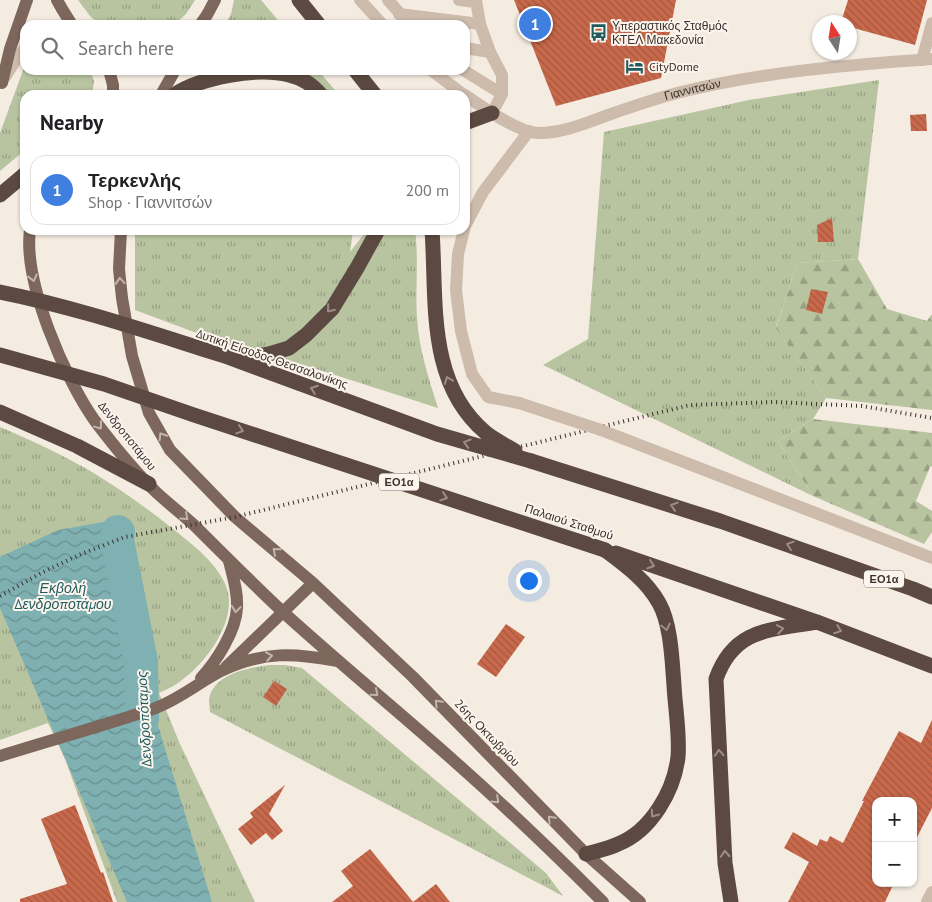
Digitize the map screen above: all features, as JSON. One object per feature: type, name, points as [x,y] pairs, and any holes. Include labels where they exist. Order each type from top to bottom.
[{"type":"highway","points":[[299,0],[315,20]]},
{"type":"highway","points":[[182,90],[201,82],[238,75]]},
{"type":"highway","points":[[287,75],[306,82],[315,90]]},
{"type":"highway","points":[[359,75],[372,90]]},
{"type":"highway","points":[[470,121],[492,113]]},
{"type":"highway","points":[[0,195],[20,178]]},
{"type":"highway","points":[[357,268],[365,235]]},
{"type":"highway","points":[[224,356],[247,358],[269,354],[289,348],[306,335],[332,309],[375,235]]},
{"type":"highway","points":[[432,235],[437,334],[442,360],[450,385],[463,408],[487,433],[531,461]]},
{"type":"highway","name":"Δυτική Είσοδος Θεσσαλονίκης","points":[[0,292],[98,316],[224,356],[437,434],[531,461]]},
{"type":"highway","name":"Παλαιού Σταθμού","points":[[0,355],[104,384],[605,550],[817,622],[932,666]]},
{"type":"highway","points":[[0,412],[77,446],[149,484]]},
{"type":"highway","name":"ΕΟ1α","points":[[531,461],[711,518],[836,561],[932,597]]},
{"type":"highway","points":[[586,854],[618,845],[634,836],[649,822],[669,787],[678,756],[672,666],[667,627],[660,604],[636,574],[605,550]]},
{"type":"highway","points":[[731,902],[725,863],[716,679],[727,654],[750,636],[765,631],[817,622]]},
{"type":"main road","points":[[20,20],[27,0]]},
{"type":"main road","points":[[58,0],[69,20]]},
{"type":"main road","points":[[204,20],[215,0]]},
{"type":"main road","points":[[1,86],[10,49],[20,20]]},
{"type":"main road","points":[[110,75],[113,90]]},
{"type":"main road","points":[[164,90],[172,75]]},
{"type":"main road","name":"Δενδροποτάμου","points":[[30,235],[29,252],[32,275],[42,311],[56,347],[88,411],[126,460],[149,484],[229,562],[284,612]]},
{"type":"main road","name":"Δενδροποτάμου","points":[[121,235],[119,269],[124,318],[140,386],[155,426],[170,450],[235,517],[313,583]]},
{"type":"main road","points":[[191,689],[214,665],[230,635],[237,610],[235,588],[229,562]]},
{"type":"main road","points":[[222,671],[313,583]]},
{"type":"main road","name":"26ης Οκτωβρίου","points":[[313,583],[413,678],[586,854],[640,902]]},
{"type":"main road","points":[[284,612],[455,762],[603,902]]},
{"type":"main road","points":[[0,756],[167,703],[222,671],[257,658],[275,655],[311,656],[338,661]]},
{"type":"street","points":[[360,0],[378,20]]},
{"type":"street","points":[[388,0],[405,20]]},
{"type":"street","points":[[459,0],[476,1],[480,24],[490,52],[502,75],[502,94],[492,113]]},
{"type":"street","points":[[399,14],[448,20]]},
{"type":"street","points":[[470,23],[480,24]]},
{"type":"street","points":[[927,59],[932,23]]},
{"type":"street","points":[[470,49],[490,52]]},
{"type":"street","points":[[1,86],[20,54]]},
{"type":"street","name":"Γιαννιτσών","points":[[470,98],[492,113],[529,131],[538,133],[559,130],[677,93],[728,82],[825,68],[927,59]]},
{"type":"street","points":[[470,74],[502,94]]},
{"type":"street","name":"Γιαννιτσών","points":[[437,75],[458,90]]},
{"type":"street","points":[[470,217],[483,192],[529,131]]},
{"type":"street","points":[[463,235],[458,254],[456,290],[461,331],[472,374],[488,397],[519,403],[601,430],[932,558]]},
{"type":"street","points":[[927,902],[932,892]]},
{"type":"green space","points":[[78,0],[195,0],[179,20],[94,20]]},
{"type":"green space","points":[[234,0],[261,0],[278,20],[228,20]]},
{"type":"green space","points":[[21,75],[92,75],[94,81],[93,90],[20,90],[20,154],[0,171],[0,133]]},
{"type":"green space","points":[[303,75],[322,75],[335,90],[325,90],[321,84]]},
{"type":"green space","points":[[879,80],[858,259],[797,263],[776,327],[826,398],[813,419],[778,441],[813,496],[543,365],[588,339],[604,132],[749,100]]},
{"type":"green space","points":[[135,235],[352,235],[350,252],[363,235],[415,235],[418,330],[425,364],[438,408],[254,349],[229,345],[135,310]]},
{"type":"green space","points":[[858,259],[887,309],[927,321],[932,314],[932,410],[826,398],[776,328],[797,263]]},
{"type":"green space","points":[[813,419],[932,433],[932,466],[916,501],[932,511],[932,532],[924,544],[813,496],[778,441]]},
{"type":"green space","points":[[0,427],[70,460],[123,492],[196,548],[222,577],[229,599],[228,612],[218,639],[192,672],[177,684],[159,693],[180,744],[255,902],[117,902],[65,759],[48,723],[0,740]]},
{"type":"green space","points":[[269,665],[302,668],[546,873],[563,896],[210,712],[209,700],[212,691],[224,678],[251,668]]},
{"type":"water","name":"Εκβολή Δενδροποτάμου","points":[[115,520],[132,641],[212,902],[127,902],[0,608],[0,557],[58,530]]},
{"type":"building","name":"Υπεραστικός Σταθμός ΚΤΕΛ Μακεδονία","points":[[514,0],[676,0],[661,78],[556,106]]},
{"type":"building","points":[[848,0],[927,0],[915,45],[857,29],[857,15],[843,15]]},
{"type":"building","points":[[926,114],[927,131],[911,131],[910,115]]},
{"type":"building","points":[[832,218],[834,242],[818,242],[817,225]]},
{"type":"building","points":[[811,289],[828,292],[822,314],[806,310]]},
{"type":"building","points":[[506,624],[525,637],[496,677],[477,664]]},
{"type":"building","points":[[274,681],[287,689],[276,706],[263,697]]},
{"type":"building","points":[[932,720],[932,808],[917,837],[917,797],[872,797],[872,887],[892,887],[885,902],[788,902],[809,862],[784,848],[793,832],[817,846],[820,839],[827,842],[830,836],[843,843],[864,801],[862,801],[899,731],[921,743]]},
{"type":"building","points":[[285,785],[269,814],[283,831],[272,840],[266,833],[251,845],[238,829],[253,817],[250,813]]},
{"type":"building","points":[[75,805],[101,873],[103,872],[113,902],[20,902],[20,899],[67,884],[41,819]]},
{"type":"building","points":[[370,849],[413,902],[332,902],[353,886],[341,871]]},
{"type":"building","points":[[436,884],[450,902],[413,902]]},
{"type":"waterway","name":"Δενδροπόταμος","points":[[118,532],[117,540],[141,662],[142,719]]},
{"type":"railway","points":[[0,596],[79,555],[125,537],[235,517],[690,405],[774,402],[862,406],[932,418]]},
{"type":"place","name":"Τερκενλής","points":[[535,24]]},
{"type":"place","name":"Υπεραστικός Σταθμός ΚΤΕΛ Μακεδονία","points":[[598,33]]},
{"type":"place","name":"CityDome","points":[[635,67]]}]
